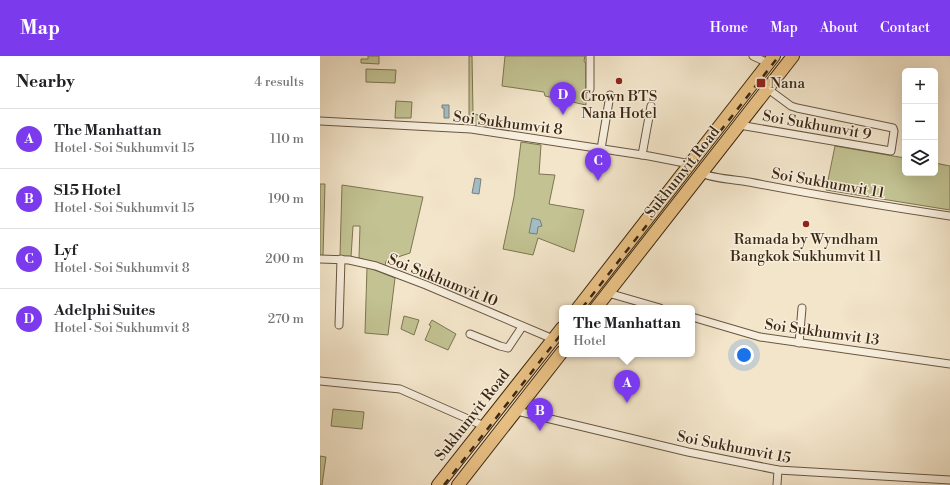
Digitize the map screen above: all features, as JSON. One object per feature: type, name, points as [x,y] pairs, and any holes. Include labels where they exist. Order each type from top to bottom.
[{"type":"main road","name":"Sukhumvit Road","points":[[598,305],[793,56]]},
{"type":"main road","name":"Sukhumvit Road","points":[[580,305],[771,60]]},
{"type":"main road","points":[[690,164],[702,173]]},
{"type":"main road","name":"Sukhumvit Road","points":[[438,485],[559,332]]},
{"type":"main road","points":[[458,485],[559,356]]},
{"type":"street","points":[[590,56],[590,89]]},
{"type":"street","points":[[753,56],[771,60]]},
{"type":"street","name":"Soi Sukhumvit 9","points":[[739,125],[891,151],[893,128],[797,108],[791,106],[768,89]]},
{"type":"street","points":[[601,149],[610,95]]},
{"type":"street","points":[[642,155],[651,106]]},
{"type":"street","name":"Soi Sukhumvit 8","points":[[320,121],[472,129],[642,155],[690,164]]},
{"type":"street","name":"Soi Sukhumvit 11","points":[[702,173],[706,176],[950,216]]},
{"type":"street","name":"Soi Sukhumvit 10","points":[[320,259],[341,259],[376,266],[426,285],[553,339]]},
{"type":"street","points":[[339,325],[341,259]]},
{"type":"street","points":[[608,293],[650,305]]},
{"type":"street","points":[[799,344],[802,308]]},
{"type":"street","name":"Soi Sukhumvit 13","points":[[695,318],[760,337],[799,344],[950,364]]},
{"type":"street","points":[[470,334],[508,348],[522,327]]},
{"type":"street","points":[[320,381],[400,388],[484,426]]},
{"type":"street","name":"Soi Sukhumvit 15","points":[[517,410],[713,458],[778,470],[950,480]]},
{"type":"street","points":[[777,485],[778,470]]},
{"type":"green space","points":[[368,56],[379,56],[379,64],[361,63],[361,59],[368,59]]},
{"type":"green space","points":[[469,56],[472,56],[473,112],[490,119],[491,126],[469,123]]},
{"type":"green space","points":[[505,56],[585,56],[586,105],[545,96],[544,92],[502,86]]},
{"type":"green space","points":[[366,69],[396,70],[395,83],[366,82]]},
{"type":"green space","points":[[396,101],[412,102],[411,118],[395,118]]},
{"type":"green space","points":[[521,142],[541,145],[539,174],[555,175],[549,204],[584,210],[574,252],[538,238],[533,255],[503,249],[514,197]]},
{"type":"green space","points":[[835,146],[902,157],[902,176],[938,176],[938,164],[950,166],[950,210],[826,190]]},
{"type":"green space","points":[[320,184],[325,184],[323,256],[320,256]]},
{"type":"green space","points":[[342,185],[423,197],[410,253],[386,261],[385,266],[359,258],[360,226],[353,226],[351,257],[340,256]]},
{"type":"green space","points":[[367,267],[395,278],[388,335],[365,333]]},
{"type":"green space","points":[[404,316],[419,320],[414,335],[401,329]]},
{"type":"green space","points":[[432,320],[456,334],[448,350],[425,340]]},
{"type":"green space","points":[[333,409],[364,412],[362,429],[331,426]]},
{"type":"green space","points":[[320,456],[326,457],[322,485],[320,485]]},
{"type":"water","points":[[442,105],[449,105],[449,118],[444,118],[444,108],[442,108]]},
{"type":"water","points":[[475,178],[481,179],[479,194],[472,193]]},
{"type":"water","points":[[532,218],[540,220],[542,226],[538,227],[537,234],[529,233]]},
{"type":"railway","points":[[584,305],[779,56]]},
{"type":"railway","points":[[444,485],[559,337]]},
{"type":"place","name":"Crown BTS Nana Hotel","points":[[619,81]]},
{"type":"place","name":"Nana","points":[[761,83]]},
{"type":"place","name":"Adelphi Suites","points":[[563,115]]},
{"type":"place","name":"Lyf","points":[[598,181]]},
{"type":"place","name":"Ramada by Wyndham Bangkok Sukhumvit 11","points":[[806,224]]},
{"type":"place","name":"The Manhattan","points":[[627,403]]},
{"type":"place","name":"S15 Hotel","points":[[540,431]]}]
